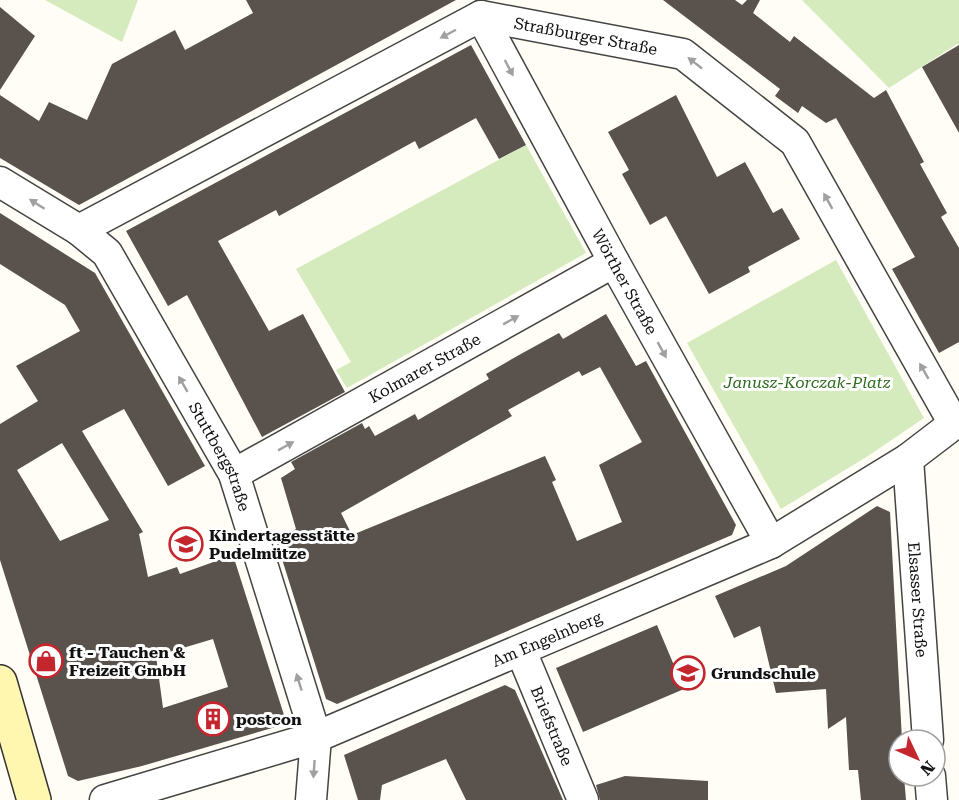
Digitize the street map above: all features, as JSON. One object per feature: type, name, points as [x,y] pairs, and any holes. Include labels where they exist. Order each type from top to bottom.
[{"type":"street","points":[[79,230],[481,16]]},
{"type":"street","name":"Wörther Straße","points":[[481,16],[614,262],[771,543]]},
{"type":"street","name":"Straßburger Straße","points":[[481,16],[683,54],[795,142],[956,421]]},
{"type":"street","name":"Stuttbergstraße","points":[[0,182],[79,230],[107,253],[234,474],[316,737],[311,800]]},
{"type":"street","name":"Kolmarer Straße","points":[[234,474],[614,262]]},
{"type":"street","name":"Am Engelnberg","points":[[105,800],[316,737],[771,543],[908,459],[956,421]]},
{"type":"street","name":"Elsasser Straße","points":[[908,459],[927,728]]},
{"type":"street","name":"Briefstraße","points":[[522,651],[583,800]]},
{"type":"street","points":[[0,682],[34,800]]},
{"type":"green space","points":[[45,0],[138,0],[122,42]]},
{"type":"green space","points":[[802,0],[959,0],[959,45],[957,44],[889,88]]},
{"type":"green space","points":[[526,145],[586,253],[347,388],[336,370],[351,362],[296,269]]},
{"type":"green space","name":"Janusz-Korczak-Platz","points":[[836,260],[924,418],[868,456],[781,509],[687,343]]},
{"type":"building","points":[[246,0],[456,0],[79,205],[0,158],[0,95],[39,121],[49,102],[87,120],[112,64],[175,30],[185,50],[253,13]]},
{"type":"building","points":[[663,0],[735,0],[742,5],[747,0],[760,0],[753,13],[790,42],[794,36],[874,98],[886,90],[924,162],[920,164],[947,213],[941,217],[959,248],[959,342],[939,353],[892,269],[915,257],[836,118],[826,123],[802,106],[798,113],[775,96],[780,89]]},
{"type":"building","points":[[0,7],[35,36],[0,90]]},
{"type":"building","points":[[471,45],[526,145],[499,159],[476,118],[419,149],[415,141],[279,216],[276,210],[218,241],[269,331],[303,314],[345,392],[262,437],[187,295],[168,306],[126,231]]},
{"type":"building","points":[[959,45],[959,133],[922,67]]},
{"type":"building","points":[[676,95],[717,177],[745,162],[773,213],[782,208],[800,239],[748,267],[750,272],[709,294],[666,216],[650,225],[622,174],[629,170],[608,132]]},
{"type":"building","points":[[0,213],[95,273],[205,466],[168,486],[124,409],[82,431],[143,532],[139,534],[148,577],[177,567],[180,574],[233,555],[284,715],[279,726],[142,766],[78,781],[68,776],[0,560],[0,424],[38,401],[16,366],[80,331],[65,305],[0,264]],"holes":[[[62,443],[109,520],[60,541],[17,470]],[[213,639],[228,687],[163,708],[156,656]]]},
{"type":"building","points":[[606,314],[636,366],[646,361],[736,525],[732,535],[337,704],[326,699],[276,540],[296,529],[281,478],[295,469],[291,462],[362,423],[365,429],[369,426],[375,436],[415,414],[418,420],[489,379],[486,374],[519,355],[559,333],[563,339]],"holes":[[[600,367],[642,442],[599,465],[622,522],[577,541],[552,482],[556,480],[545,456],[352,535],[341,513],[512,416],[508,410],[579,371],[582,376]]]},
{"type":"building","points":[[877,506],[890,512],[901,728],[887,728],[887,788],[905,788],[906,800],[861,800],[858,770],[849,770],[846,717],[828,729],[826,689],[776,693],[760,626],[734,638],[715,596],[786,566]]},
{"type":"building","points":[[657,625],[684,689],[583,732],[556,668]]},
{"type":"building","points":[[505,685],[515,690],[563,800],[466,800],[446,759],[382,785],[380,800],[358,800],[344,755]]},
{"type":"building","points":[[625,776],[708,781],[708,800],[600,800],[596,785]]},
{"type":"place","name":"Kindertagesstätte Pudelmütze","points":[[186,544]]},
{"type":"place","name":"ft - Tauchen & Freizeit GmbH","points":[[46,661]]},
{"type":"place","name":"Grundschule","points":[[688,673]]},
{"type":"place","name":"postcon","points":[[213,719]]}]
